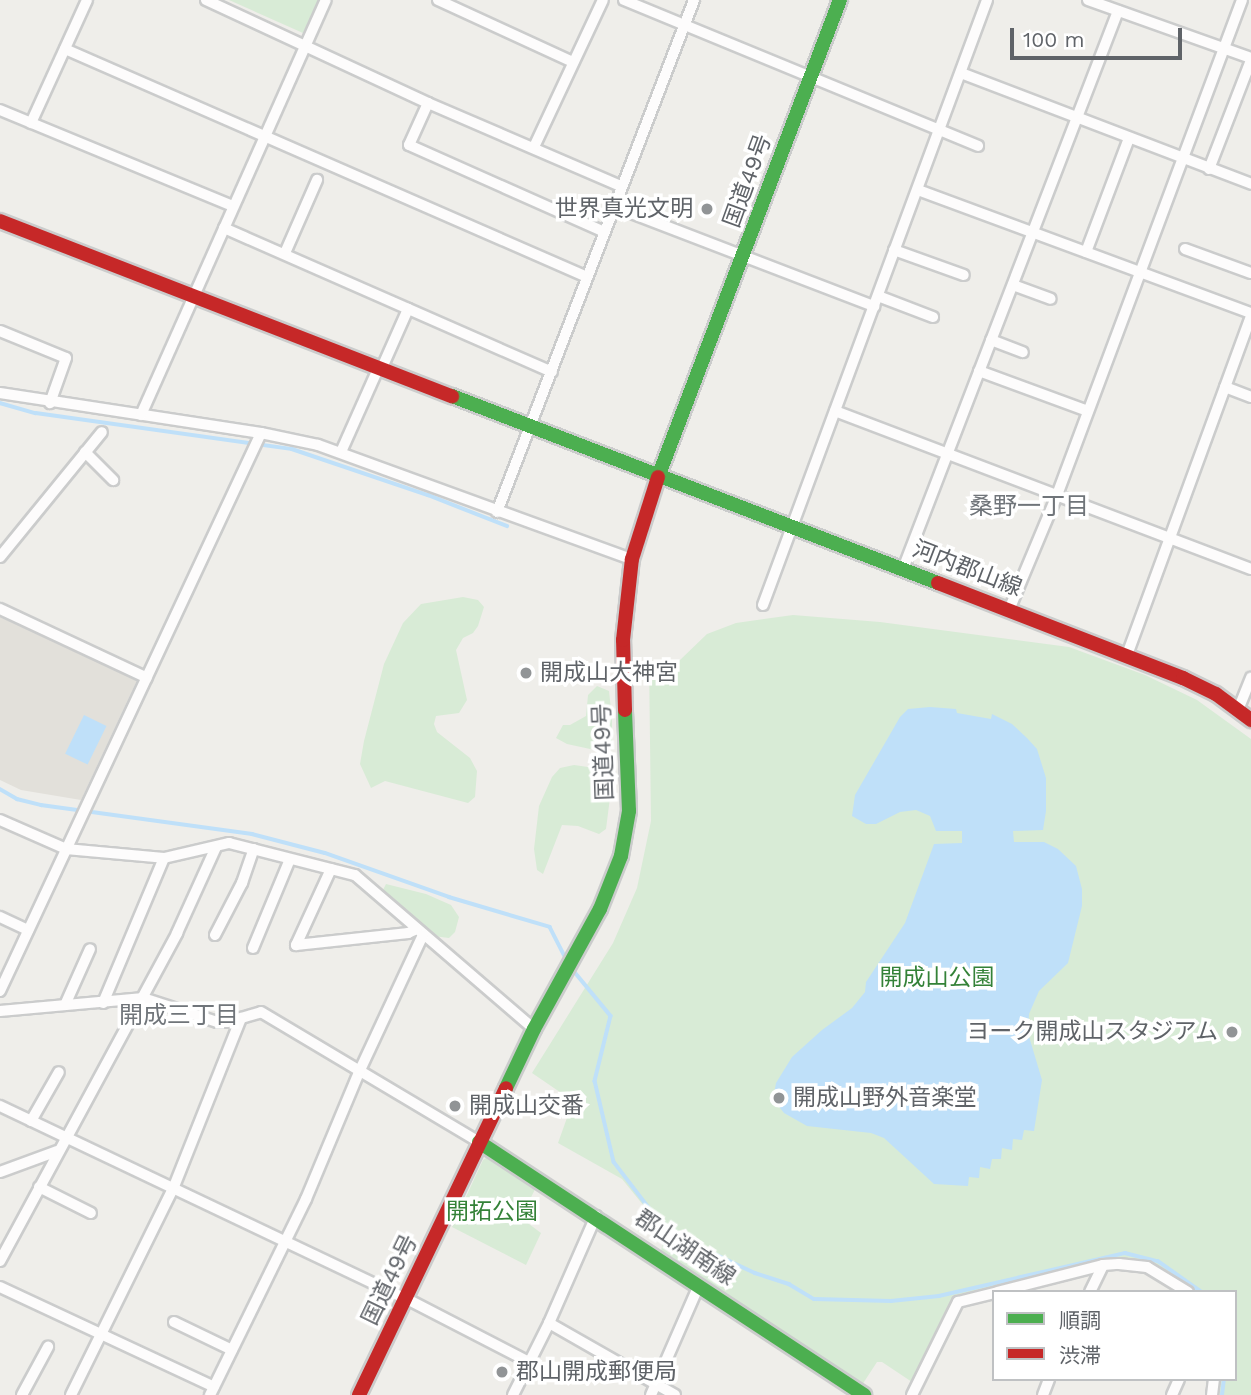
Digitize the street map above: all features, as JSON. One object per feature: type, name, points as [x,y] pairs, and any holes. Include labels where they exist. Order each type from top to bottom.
[{"type":"main road","name":"国道49号","points":[[359,1395],[534,1029],[600,909],[621,856],[629,811],[624,640],[632,559],[659,474],[841,0]]},
{"type":"main road","name":"河内郡山線","points":[[0,221],[1127,655],[1193,682],[1251,720]]},
{"type":"main road","name":"郡山湖南線","points":[[479,1142],[596,1216],[864,1395]]},
{"type":"street","points":[[31,123],[87,0]]},
{"type":"street","points":[[206,0],[428,103],[621,186]]},
{"type":"street","points":[[141,415],[326,0]]},
{"type":"street","points":[[438,0],[573,62]]},
{"type":"street","points":[[534,147],[603,0]]},
{"type":"street","points":[[624,0],[810,79],[978,146]]},
{"type":"street","points":[[497,512],[694,0]]},
{"type":"street","points":[[763,604],[987,0]]},
{"type":"street","points":[[1090,0],[1251,59],[1209,169]]},
{"type":"street","points":[[903,569],[1076,118],[1127,0]]},
{"type":"street","points":[[1009,610],[1057,495],[1242,0]]},
{"type":"street","points":[[65,49],[587,277]]},
{"type":"street","points":[[961,73],[1251,184]]},
{"type":"street","points":[[428,103],[409,145],[604,232]]},
{"type":"street","points":[[0,110],[233,206]]},
{"type":"street","points":[[1086,252],[1129,138]]},
{"type":"street","points":[[285,253],[317,180]]},
{"type":"street","points":[[918,190],[1251,315],[1127,655]]},
{"type":"street","points":[[613,206],[744,256],[876,301],[933,317]]},
{"type":"street","points":[[224,228],[551,372]]},
{"type":"street","points":[[1185,249],[1251,272]]},
{"type":"street","points":[[894,250],[964,275]]},
{"type":"street","points":[[1013,285],[1051,299]]},
{"type":"street","points":[[341,452],[408,309]]},
{"type":"street","points":[[0,331],[66,358],[50,403]]},
{"type":"street","points":[[991,340],[1023,352]]},
{"type":"street","points":[[979,371],[1088,411]]},
{"type":"street","points":[[1225,387],[1251,397]]},
{"type":"street","points":[[0,393],[50,403],[261,433],[341,452],[497,512],[632,559]]},
{"type":"street","points":[[835,411],[1251,569]]},
{"type":"street","points":[[0,557],[102,432]]},
{"type":"street","points":[[0,991],[5,969],[28,930],[261,433]]},
{"type":"street","points":[[85,452],[113,480]]},
{"type":"street","points":[[0,609],[147,678]]},
{"type":"street","points":[[1238,710],[1251,677]]},
{"type":"street","points":[[0,820],[65,849],[164,858],[229,843],[355,875],[534,1029]]},
{"type":"street","points":[[0,1261],[177,933],[216,846]]},
{"type":"street","points":[[215,934],[242,883],[254,849]]},
{"type":"street","points":[[103,1003],[164,858]]},
{"type":"street","points":[[253,948],[290,859]]},
{"type":"street","points":[[331,869],[296,945],[420,932]]},
{"type":"street","points":[[0,917],[28,930]]},
{"type":"street","points":[[0,1287],[212,1391],[285,1241],[420,932]]},
{"type":"street","points":[[65,1005],[90,949]]},
{"type":"street","points":[[0,1011],[143,998],[198,1018],[226,1022],[261,1012],[479,1142]]},
{"type":"street","points":[[71,1395],[173,1189],[241,1018]]},
{"type":"street","points":[[32,1121],[59,1072]]},
{"type":"street","points":[[0,1106],[407,1299],[529,1362]]},
{"type":"street","points":[[0,1172],[57,1151]]},
{"type":"street","points":[[38,1187],[91,1213]]},
{"type":"street","points":[[513,1395],[549,1323],[596,1216]]},
{"type":"street","points":[[1016,1290],[1103,1265],[1147,1267],[1185,1290]]},
{"type":"street","points":[[1091,1290],[1103,1265]]},
{"type":"street","points":[[651,1395],[699,1285]]},
{"type":"street","points":[[912,1395],[958,1302],[992,1293]]},
{"type":"street","points":[[174,1322],[232,1350]]},
{"type":"street","points":[[549,1323],[675,1395]]},
{"type":"street","points":[[22,1395],[48,1347]]},
{"type":"shaded area","points":[[0,617],[138,678],[81,800],[21,790],[0,780]]},
{"type":"green space","points":[[229,0],[319,0],[303,33]]},
{"type":"green space","points":[[463,597],[478,600],[484,607],[478,626],[473,633],[463,638],[456,650],[467,700],[459,713],[436,716],[434,724],[437,732],[470,758],[477,771],[475,797],[468,803],[385,781],[371,788],[360,764],[364,741],[384,664],[403,623],[421,604]]},
{"type":"green space","name":"開成山公園","points":[[793,615],[880,622],[1069,647],[1145,675],[1197,700],[1251,739],[1251,1395],[1215,1395],[1217,1381],[1237,1381],[1237,1290],[1192,1290],[1153,1264],[1120,1260],[953,1298],[912,1382],[882,1362],[877,1362],[862,1385],[661,1251],[665,1234],[622,1179],[558,1143],[573,1101],[532,1073],[613,943],[637,888],[651,821],[649,661],[680,660],[707,634],[736,623]]},
{"type":"green space","points":[[597,686],[609,691],[612,719],[612,742],[604,752],[567,744],[556,738],[563,725],[570,725],[586,716],[588,695]]},
{"type":"green space","points":[[574,765],[595,768],[608,778],[611,790],[606,829],[599,834],[578,826],[562,825],[543,874],[537,870],[534,849],[539,806],[552,777],[560,768]]},
{"type":"green space","points":[[386,884],[426,894],[451,905],[459,917],[455,932],[449,938],[433,936],[383,890]]},
{"type":"green space","name":"開拓公園","points":[[491,1155],[538,1183],[521,1218],[541,1233],[526,1265],[452,1227],[483,1160]]},
{"type":"water","points":[[908,709],[956,709],[957,713],[991,719],[992,714],[1012,724],[1037,749],[1046,778],[1043,830],[1013,831],[1014,842],[1044,842],[1058,849],[1076,866],[1082,889],[1082,906],[1068,963],[1039,991],[1029,1014],[1028,1033],[1042,1080],[1034,1131],[1024,1130],[1022,1140],[1013,1139],[1012,1150],[1002,1148],[1001,1159],[992,1159],[990,1169],[980,1167],[979,1178],[969,1177],[968,1186],[934,1184],[884,1138],[871,1133],[807,1126],[784,1113],[773,1099],[776,1083],[792,1057],[852,1008],[865,992],[866,982],[905,923],[934,844],[962,843],[962,831],[936,831],[930,816],[916,810],[900,812],[876,824],[866,824],[852,816],[855,795],[900,717]]},
{"type":"water","points":[[84,715],[106,726],[88,765],[65,754]]},
{"type":"waterway","points":[[0,403],[36,413],[292,449],[428,495],[507,526]]},
{"type":"waterway","points":[[0,789],[17,799],[41,805],[252,834],[325,853],[449,897],[550,927],[566,959]]},
{"type":"waterway","points":[[574,971],[611,1016],[595,1081],[614,1162],[663,1226],[685,1240],[755,1273],[789,1284],[814,1299],[891,1301],[939,1296],[1125,1253],[1158,1261],[1199,1290]]},
{"type":"waterway","points":[[1222,1395],[1224,1381]]},
{"type":"traffic: fast","points":[[658,477],[840,0]]},
{"type":"traffic: fast","points":[[452,396],[938,583]]},
{"type":"traffic: fast","points":[[506,1088],[534,1029],[600,909],[621,856],[629,811],[625,710]]},
{"type":"traffic: fast","points":[[479,1142],[864,1395]]},
{"type":"traffic: jam","points":[[0,221],[452,396]]},
{"type":"traffic: jam","points":[[625,710],[623,640],[632,559],[658,477]]},
{"type":"traffic: jam","points":[[938,583],[1183,678],[1216,694],[1251,720]]},
{"type":"traffic: jam","points":[[359,1395],[506,1088]]},
{"type":"place","name":"世界真光文明","points":[[707,209]]},
{"type":"place","name":"開成山大神宮","points":[[526,673]]},
{"type":"place","name":"ヨーク開成山スタジアム","points":[[1232,1032]]},
{"type":"place","name":"開成山野外音楽堂","points":[[779,1098]]},
{"type":"place","name":"開成山交番","points":[[455,1106]]},
{"type":"place","name":"郡山開成郵便局","points":[[502,1372]]},
{"type":"district","name":"桑野一丁目","points":[[1029,507]]},
{"type":"district","name":"開成三丁目","points":[[179,1016]]}]
